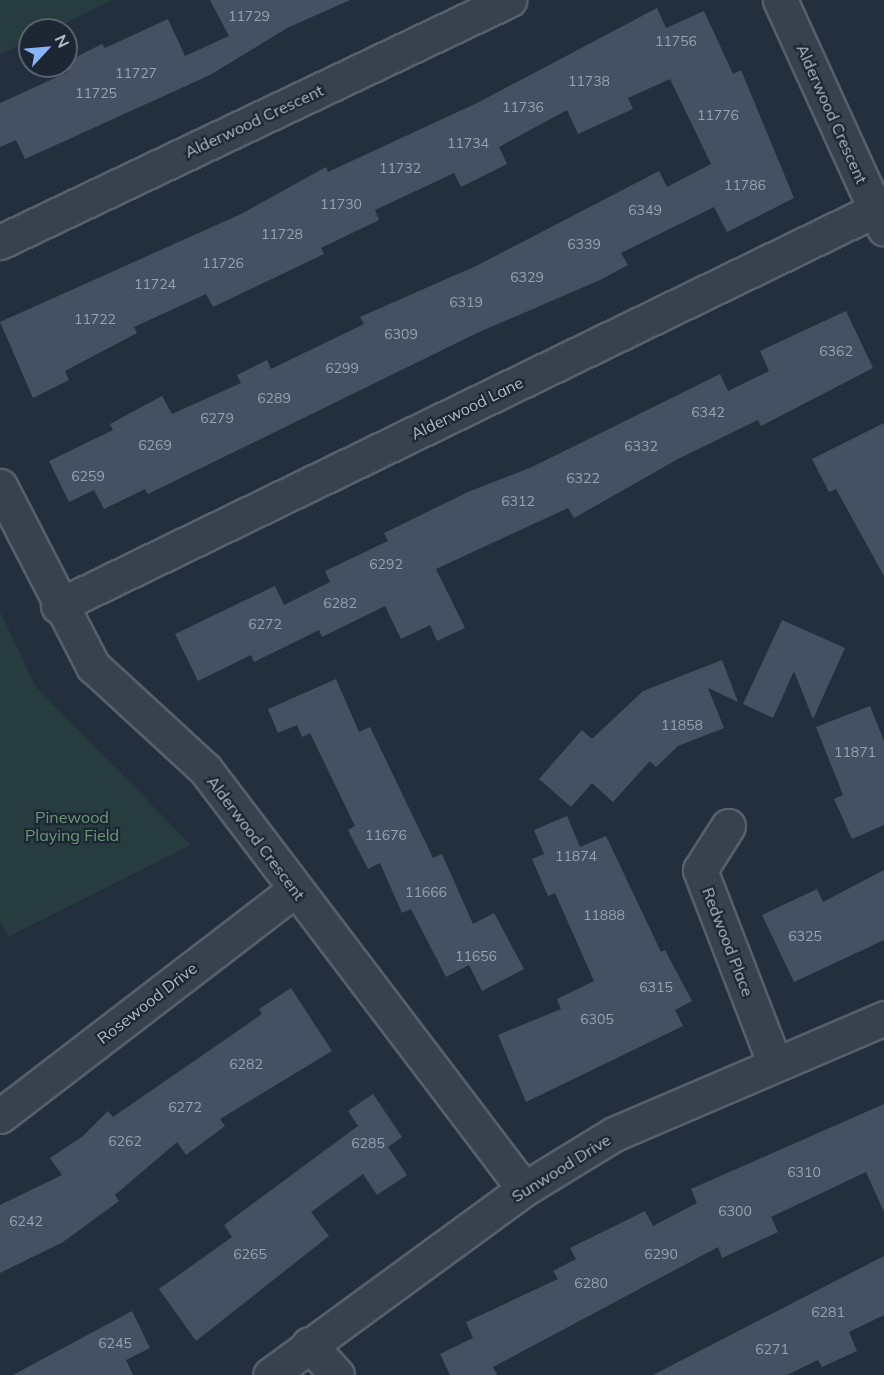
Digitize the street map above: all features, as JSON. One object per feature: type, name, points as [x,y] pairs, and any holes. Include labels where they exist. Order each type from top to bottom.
[{"type":"street","name":"Alderwood Crescent","points":[[0,242],[509,0]]},
{"type":"street","name":"Alderwood Crescent","points":[[780,0],[880,219]]},
{"type":"street","name":"Alderwood Lane","points":[[58,606],[880,219]]},
{"type":"street","name":"Alderwood Crescent","points":[[0,486],[58,606],[93,666],[205,769],[294,890],[524,1189]]},
{"type":"street","name":"Redwood Place","points":[[728,826],[700,870],[774,1062]]},
{"type":"street","name":"Rosewood Drive","points":[[0,1116],[294,890]]},
{"type":"street","name":"Sunwood Drive","points":[[270,1375],[309,1344],[524,1189],[614,1134],[774,1062],[884,1018]]},
{"type":"street","points":[[309,1344],[337,1375]]},
{"type":"green space","points":[[0,0],[113,0],[76,18],[18,18],[18,46],[0,55]]},
{"type":"green space","name":"Pinewood Playing Field","points":[[0,612],[36,687],[191,845],[8,937],[0,921]]},
{"type":"building","points":[[210,0],[350,0],[287,28],[210,75],[25,159],[16,140],[0,147],[0,103],[55,78],[78,78],[78,56],[102,44],[105,48],[168,19],[185,56],[229,36]]},
{"type":"building","points":[[657,8],[666,28],[704,11],[733,74],[741,70],[794,198],[727,232],[714,207],[621,253],[628,265],[600,280],[477,333],[148,494],[145,489],[104,509],[94,490],[69,502],[49,461],[113,430],[110,424],[162,396],[172,414],[241,383],[237,375],[267,360],[271,369],[364,324],[360,317],[476,266],[659,171],[667,187],[711,164],[670,79],[628,98],[633,109],[578,134],[567,110],[499,147],[507,164],[461,187],[454,173],[375,210],[379,220],[321,248],[324,254],[213,307],[206,294],[134,327],[137,333],[65,371],[69,380],[33,398],[0,322],[241,214],[326,167],[328,172],[477,103]]},
{"type":"building","points":[[846,311],[873,368],[761,426],[758,420],[678,459],[574,518],[568,508],[436,569],[465,628],[437,641],[430,625],[401,639],[385,606],[322,637],[319,630],[254,662],[251,655],[198,681],[175,634],[275,586],[284,605],[330,582],[325,571],[388,541],[384,533],[468,492],[532,467],[720,374],[728,391],[769,371],[760,351]]},
{"type":"building","points":[[884,423],[884,576],[836,489],[829,492],[812,459]]},
{"type":"building","points":[[782,620],[845,648],[813,719],[794,671],[773,718],[743,704]]},
{"type":"building","points":[[722,660],[738,702],[708,688],[724,728],[678,746],[656,767],[650,761],[613,802],[592,783],[571,807],[539,779],[582,730],[592,739],[643,691]]},
{"type":"building","points":[[336,679],[359,732],[370,727],[433,858],[442,854],[473,924],[494,913],[524,969],[482,991],[469,965],[446,977],[411,909],[402,913],[380,863],[368,869],[348,830],[355,826],[310,733],[302,737],[297,725],[278,733],[268,709]]},
{"type":"building","points":[[870,706],[884,741],[884,825],[852,839],[834,799],[843,795],[816,727]]},
{"type":"building","points":[[567,816],[580,847],[606,836],[661,952],[665,950],[692,1001],[675,1010],[683,1026],[526,1102],[498,1035],[561,1009],[557,999],[594,981],[555,893],[548,896],[532,859],[544,854],[534,830]]},
{"type":"building","points":[[884,870],[884,940],[794,982],[762,915],[817,889],[823,902]]},
{"type":"building","points":[[291,988],[332,1051],[220,1119],[225,1126],[186,1155],[177,1142],[115,1195],[119,1201],[63,1242],[0,1273],[0,1205],[62,1175],[50,1158],[83,1136],[108,1111],[113,1117],[262,1014],[259,1009]]},
{"type":"building","points":[[373,1094],[402,1137],[388,1147],[407,1175],[377,1195],[363,1174],[311,1212],[329,1236],[196,1341],[159,1289],[232,1237],[224,1225],[358,1126],[348,1111]]},
{"type":"building","points":[[884,1104],[884,1212],[866,1172],[771,1217],[778,1232],[722,1258],[718,1247],[493,1367],[497,1375],[450,1375],[440,1354],[473,1338],[466,1322],[558,1279],[553,1271],[576,1259],[570,1248],[645,1211],[653,1226],[697,1203],[691,1189]]},
{"type":"building","points":[[884,1256],[884,1315],[849,1332],[857,1351],[822,1367],[818,1360],[787,1375],[653,1375]]},
{"type":"building","points":[[132,1311],[150,1348],[126,1360],[133,1375],[13,1375]]}]
